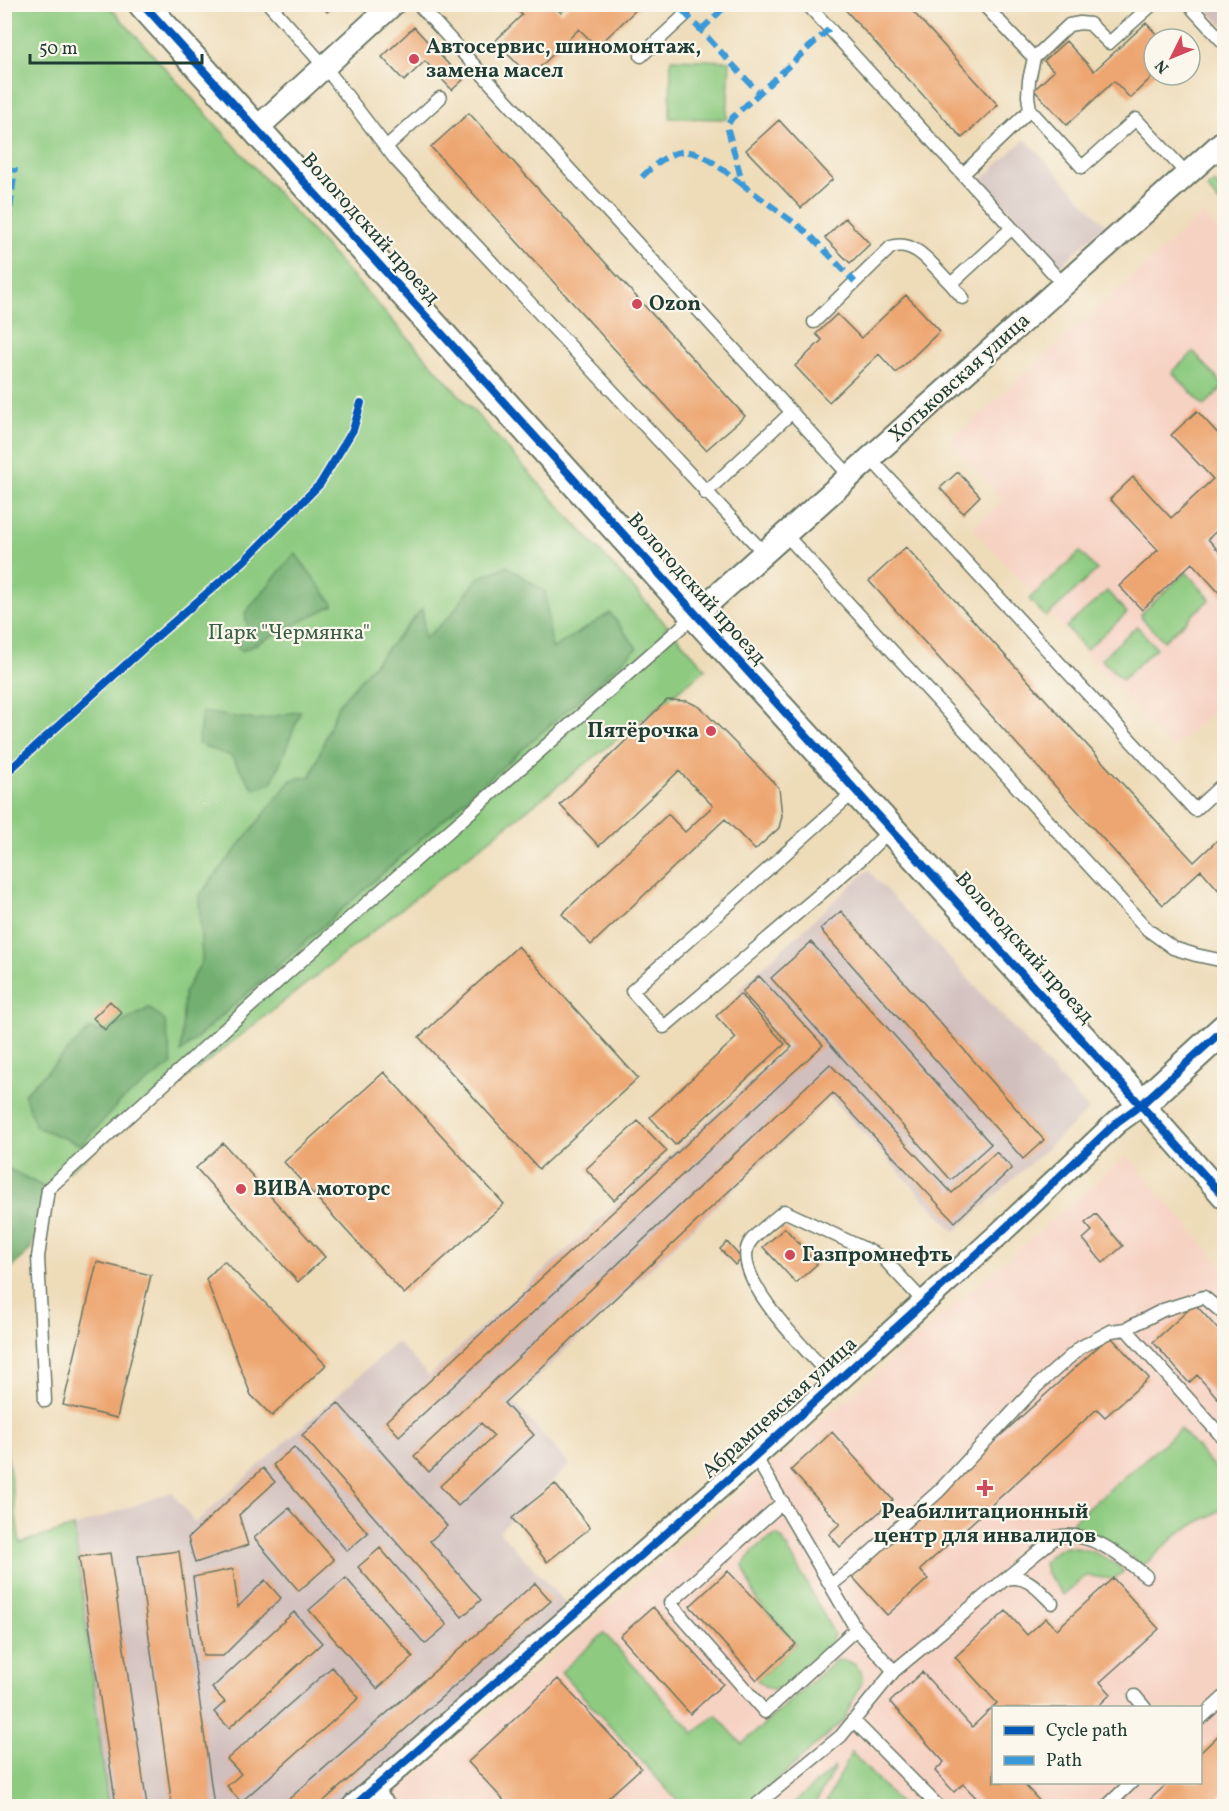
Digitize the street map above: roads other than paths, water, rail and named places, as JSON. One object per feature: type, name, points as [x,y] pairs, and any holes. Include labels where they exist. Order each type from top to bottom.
[{"type":"street","name":"Вологодский проезд","points":[[143,4],[695,615],[1223,1193]]},
{"type":"street","points":[[256,129],[393,4]]},
{"type":"street","name":"Хотьковская улица","points":[[695,615],[1224,141]]},
{"type":"street","name":"Абрамцевская улица","points":[[354,1806],[755,1456],[1117,1122],[1142,1104],[1224,1029]]},
{"type":"lane","points":[[269,4],[325,67],[396,160],[705,493],[764,553]]},
{"type":"lane","points":[[418,4],[850,476]]},
{"type":"lane","points":[[641,56],[684,16],[682,4]]},
{"type":"lane","points":[[807,4],[1064,285]]},
{"type":"lane","points":[[983,4],[1034,58]]},
{"type":"lane","points":[[1153,4],[1109,43],[1090,24],[1080,22],[1069,25],[1034,58],[1029,80],[1030,111],[1082,167],[1136,119],[1187,174]]},
{"type":"lane","points":[[1188,4],[1224,43]]},
{"type":"lane","points":[[386,147],[440,98]]},
{"type":"lane","points":[[963,174],[1030,111]]},
{"type":"lane","points":[[951,284],[1012,228]]},
{"type":"lane","points":[[814,322],[891,248],[900,244],[910,245],[963,298]]},
{"type":"lane","points":[[705,493],[792,412]]},
{"type":"lane","points":[[870,458],[1195,810],[1224,783]]},
{"type":"lane","points":[[785,534],[1148,930],[1173,948],[1196,956],[1224,961]]},
{"type":"lane","points":[[45,1401],[38,1257],[48,1189],[285,975],[695,615]]},
{"type":"lane","points":[[855,791],[632,991],[664,1027],[861,859],[891,829]]},
{"type":"lane","points":[[836,1382],[779,1319],[752,1280],[746,1263],[749,1243],[784,1211],[882,1257],[924,1302]]},
{"type":"lane","points":[[831,1585],[861,1562],[939,1491],[1037,1386],[1082,1347],[1111,1331],[1126,1329],[1163,1310],[1204,1297],[1224,1314]]},
{"type":"lane","points":[[1126,1329],[1224,1439]]},
{"type":"lane","points":[[755,1456],[856,1629],[894,1671]]},
{"type":"lane","points":[[783,1502],[670,1603],[765,1712],[856,1629]]},
{"type":"lane","points":[[755,1806],[841,1736],[894,1671],[1056,1537],[1067,1534],[1086,1538],[1113,1551],[1146,1576]]},
{"type":"lane","points":[[1029,1560],[1028,1569],[1032,1583]]},
{"type":"lane","points":[[1007,1579],[1019,1578],[1032,1583],[1052,1603]]},
{"type":"lane","points":[[1135,1696],[1144,1706]]},
{"type":"lane","points":[[1202,1717],[1224,1697]]},
{"type":"lane","points":[[853,1720],[938,1806]]},
{"type":"lane","points":[[1107,1806],[1130,1784]]},
{"type":"lane","points":[[374,1789],[391,1806]]},
{"type":"place","name":"Автосервис, шиномонтаж, замена масел","points":[[414,59]]},
{"type":"place","name":"Ozon","points":[[637,304]]},
{"type":"place","name":"Пятёрочка","points":[[711,731]]},
{"type":"place","name":"ВИВА моторс","points":[[241,1189]]},
{"type":"place","name":"Газпромнефть","points":[[790,1255]]},
{"type":"place","name":"Реабилитационный центр для инвалидов","points":[[985,1488]]},
{"type":"park label","name":"Парк \"Чермянка\"","points":[[289,633]]}]
